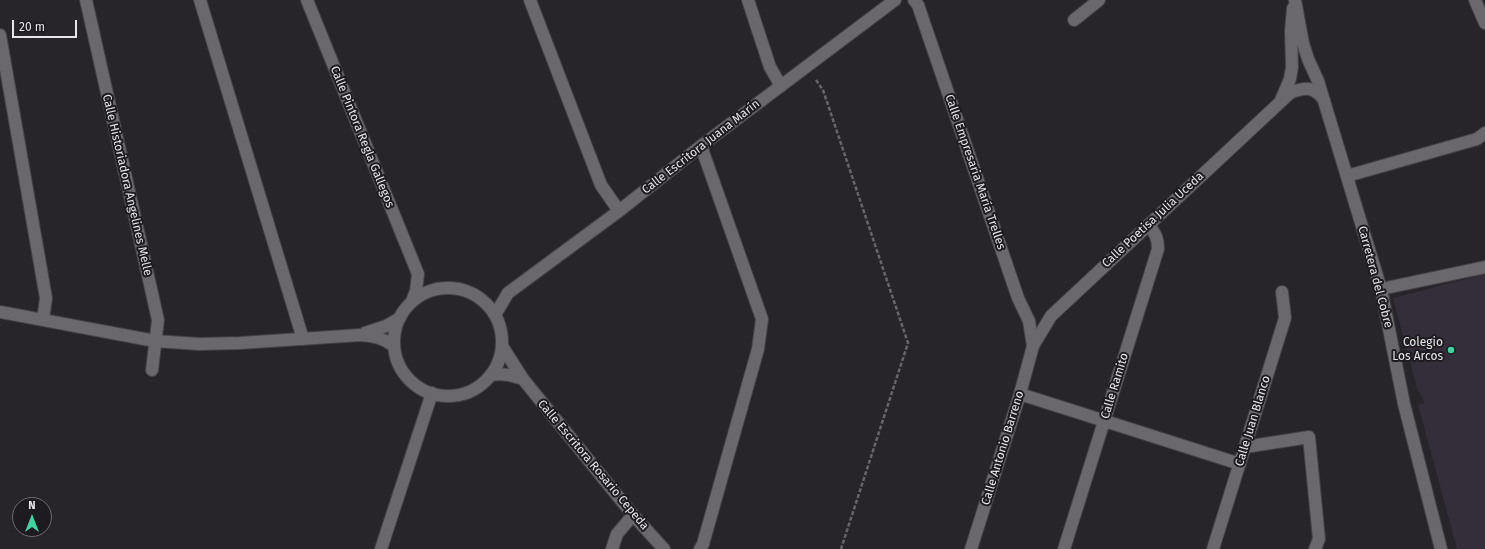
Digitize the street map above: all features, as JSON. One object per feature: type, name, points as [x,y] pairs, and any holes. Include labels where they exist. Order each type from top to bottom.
[{"type":"street","name":"Calle Historiadora Angelines Melle","points":[[86,0],[158,320],[152,370]]},
{"type":"street","points":[[200,0],[303,339]]},
{"type":"street","name":"Calle Pintora Regla Gallegos","points":[[307,0],[418,274]]},
{"type":"street","points":[[530,0],[601,185],[619,211]]},
{"type":"street","points":[[748,0],[770,67],[781,86]]},
{"type":"street","name":"Calle Escritora Juana Marín","points":[[508,293],[619,211],[701,146],[895,0]]},
{"type":"street","name":"Calle Empresaria María Trelles","points":[[914,0],[918,5],[1018,298],[1029,321],[1033,346]]},
{"type":"street","points":[[1074,20],[1099,0]]},
{"type":"street","points":[[1281,101],[1288,86],[1291,73],[1290,32],[1294,0]]},
{"type":"street","name":"Carretera del Cobre","points":[[1294,0],[1303,43],[1308,59],[1318,81],[1381,289],[1404,404],[1441,549]]},
{"type":"street","points":[[1475,0],[1485,23]]},
{"type":"street","points":[[0,34],[46,298],[43,320]]},
{"type":"street","name":"Calle Poetisa Julia Uceda","points":[[1033,346],[1051,316],[1290,93],[1302,88],[1315,91],[1324,100]]},
{"type":"street","points":[[1347,176],[1477,139],[1485,133]]},
{"type":"street","points":[[700,549],[703,544],[758,349],[762,319],[701,146]]},
{"type":"street","name":"Calle Ramito","points":[[1064,549],[1158,249],[1158,240],[1154,231],[1148,225]]},
{"type":"street","points":[[1381,289],[1485,267]]},
{"type":"street","points":[[412,301],[416,291],[418,274],[442,288]]},
{"type":"street","points":[[442,288],[460,289],[481,298],[496,315],[500,325],[502,346],[499,361],[491,375],[474,389],[464,393],[442,395],[420,388],[410,380],[402,370],[397,359],[394,346],[394,334],[400,318],[408,305],[425,293],[442,288]]},
{"type":"street","name":"Calle Juan Blanco","points":[[1213,549],[1285,318],[1282,292]]},
{"type":"street","points":[[481,298],[508,293]]},
{"type":"street","points":[[496,315],[501,303],[508,293]]},
{"type":"street","points":[[0,312],[155,341],[199,344],[240,343],[360,335],[374,336],[394,346]]},
{"type":"street","points":[[360,335],[386,326],[400,318]]},
{"type":"street","name":"Calle Escritora Rosario Cepeda","points":[[502,346],[523,379],[633,515],[664,549]]},
{"type":"street","name":"Calle Antonio Barreno","points":[[971,549],[1020,394],[1033,346]]},
{"type":"street","points":[[491,375],[502,374],[523,379]]},
{"type":"street","points":[[381,549],[432,393]]},
{"type":"street","points":[[1020,394],[1240,464]]},
{"type":"street","points":[[1245,447],[1309,437],[1318,539],[1315,549]]},
{"type":"street","points":[[612,549],[617,534],[633,515]]},
{"type":"path","points":[[806,67],[823,90],[908,343],[841,549]]},
{"type":"shaded area","points":[[1485,274],[1485,549],[1457,549],[1418,405],[1424,403],[1420,392],[1418,392],[1393,298]]},
{"type":"place","name":"Colegio Los Arcos","points":[[1451,350]]}]
